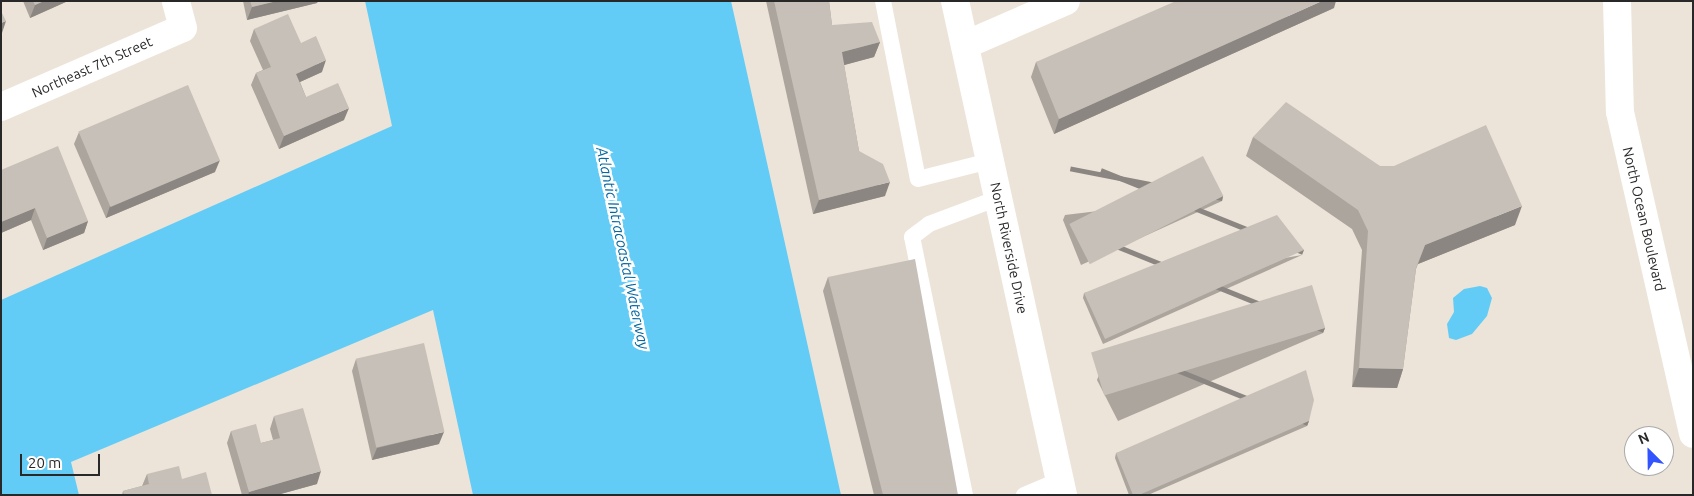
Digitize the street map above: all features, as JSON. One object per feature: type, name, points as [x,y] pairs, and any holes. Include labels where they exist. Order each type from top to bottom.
[{"type":"street","name":"Northeast 7th Street","points":[[1,107],[182,28],[176,1]]},
{"type":"street","name":"North Riverside Drive","points":[[955,1],[1062,487]]},
{"type":"street","points":[[965,45],[1066,1]]},
{"type":"street","name":"North Ocean Boulevard","points":[[1617,1],[1620,112],[1685,365],[1693,434]]},
{"type":"lane","points":[[883,1],[918,179],[990,161]]},
{"type":"lane","points":[[965,495],[911,243],[917,230],[998,198]]},
{"type":"lane","points":[[1024,495],[1062,487]]},
{"type":"water","name":"Atlantic Intracoastal Waterway","points":[[365,1],[731,1],[841,495],[473,495],[433,310],[71,462],[79,495],[1,495],[1,300],[392,126]]},
{"type":"water","points":[[1480,286],[1487,288],[1492,298],[1487,316],[1472,334],[1456,340],[1449,338],[1447,324],[1454,312],[1453,298],[1464,289]]},
{"type":"building","points":[[33,1],[44,1],[35,5]]},
{"type":"building","points":[[250,1],[277,1],[252,7]]},
{"type":"building","points":[[774,1],[829,1],[832,25],[872,22],[880,42],[842,52],[859,151],[883,164],[890,182],[819,200]]},
{"type":"building","points":[[1176,1],[1322,1],[1059,119],[1036,62]]},
{"type":"building","points":[[1,11],[6,21],[1,23]]},
{"type":"building","points":[[288,14],[301,43],[316,36],[326,60],[296,74],[306,97],[338,83],[349,108],[284,136],[256,73],[271,67],[254,29]]},
{"type":"building","points":[[188,85],[220,160],[110,207],[78,131]]},
{"type":"building","points":[[1286,102],[1380,166],[1394,166],[1486,125],[1522,206],[1425,245],[1416,268],[1403,369],[1359,368],[1368,231],[1358,210],[1253,137]]},
{"type":"building","points":[[58,146],[88,221],[47,238],[35,208],[1,222],[1,170]]},
{"type":"building","points":[[1203,156],[1223,196],[1090,264],[1069,224]]},
{"type":"building","points":[[1277,215],[1304,250],[1105,339],[1084,293]]},
{"type":"building","points":[[915,259],[958,495],[883,495],[828,277]]},
{"type":"building","points":[[1312,285],[1325,328],[1104,396],[1091,353]]},
{"type":"building","points":[[424,343],[444,432],[376,447],[356,359]]},
{"type":"building","points":[[1306,370],[1314,400],[1309,421],[1139,495],[1133,495],[1116,453]]},
{"type":"building","points":[[303,408],[321,471],[249,492],[231,431],[256,424],[261,443],[280,438],[274,416]]},
{"type":"building","points":[[179,466],[182,479],[206,472],[212,495],[124,495],[123,491],[149,484],[147,474]]}]
